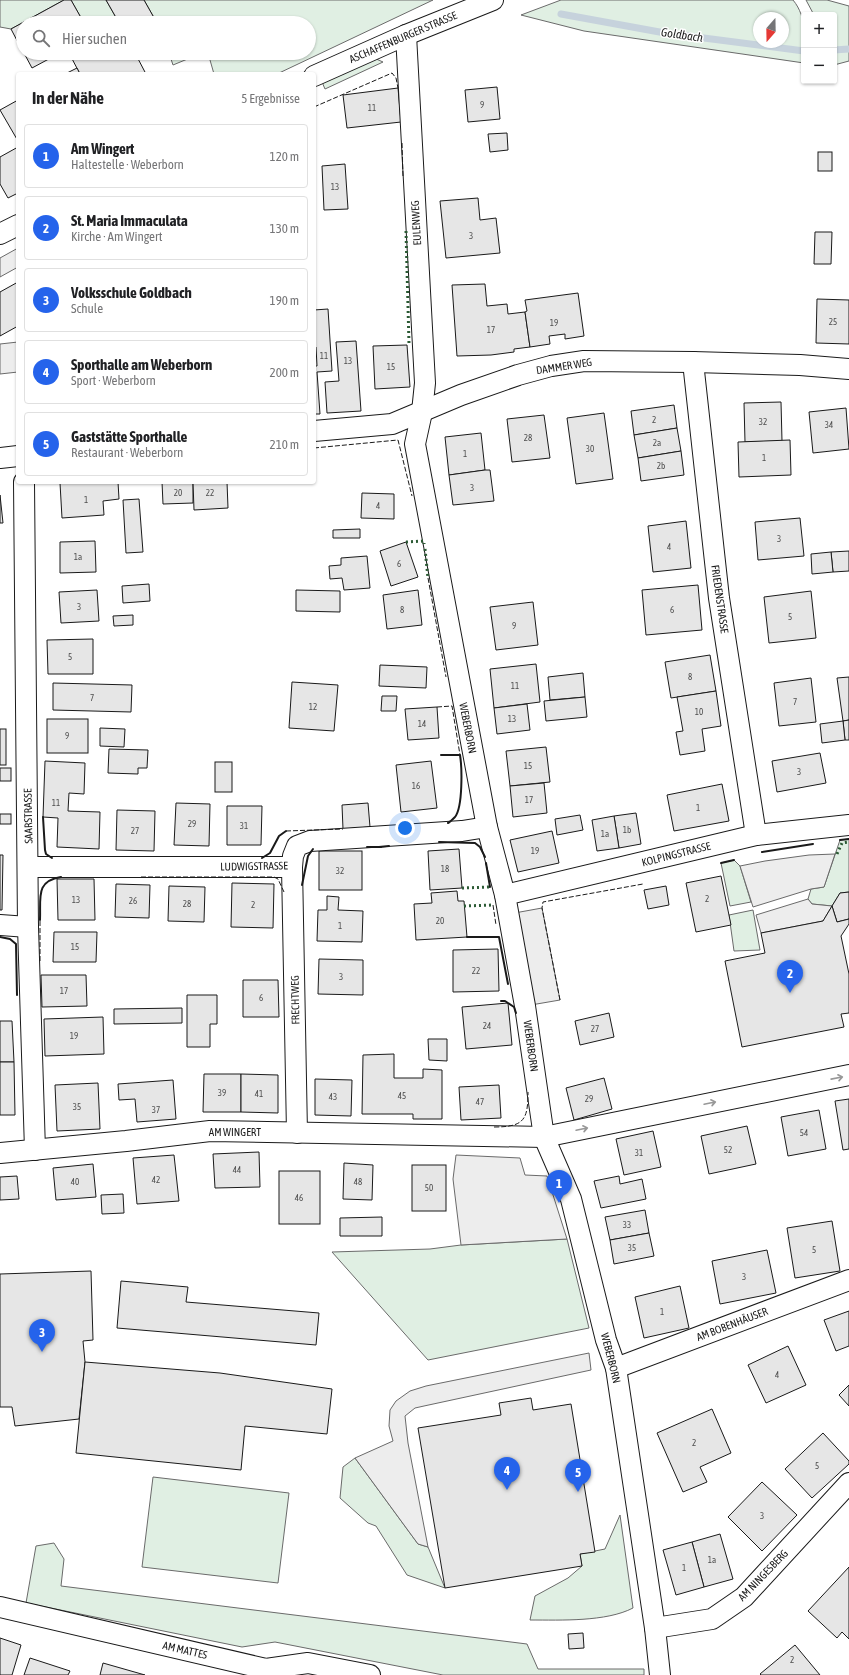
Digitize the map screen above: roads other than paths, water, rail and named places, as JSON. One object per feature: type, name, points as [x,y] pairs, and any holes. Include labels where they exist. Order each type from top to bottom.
[{"type":"street","name":"ASCHAFFENBURGER STRASSE","points":[[316,75],[406,35],[493,0]]},
{"type":"street","name":"EULENWEG","points":[[406,35],[424,383],[422,412]]},
{"type":"street","points":[[0,234],[16,226]]},
{"type":"street","name":"DAMMER WEG","points":[[316,431],[392,424],[461,395],[518,375],[551,366],[584,361],[800,365],[849,369]]},
{"type":"street","name":"FRIEDENSTRASSE","points":[[693,362],[719,598],[756,835]]},
{"type":"street","name":"WEBERBORN","points":[[422,412],[415,444],[487,827],[505,896],[525,1006],[544,1137],[571,1199],[606,1340],[616,1368],[655,1628],[660,1675]]},
{"type":"street","points":[[0,458],[16,456]]},
{"type":"street","name":"SAARSTRASSE","points":[[24,484],[28,927],[35,1150]]},
{"type":"street","name":"KOLPINGSTRASSE","points":[[505,896],[756,835],[849,825]]},
{"type":"street","name":"LUDWIGSTRASSE","points":[[28,867],[292,867],[293,856],[297,846],[310,841],[462,831],[487,827]]},
{"type":"street","name":"FRECHTWEG","points":[[292,867],[297,1133]]},
{"type":"street","points":[[0,925],[28,927]]},
{"type":"street","name":"AM WINGERT","points":[[0,1153],[210,1131],[544,1137],[849,1075]]},
{"type":"street","name":"AM BOBENHÄUSER","points":[[616,1368],[849,1280]]},
{"type":"street","name":"AM NINGESBERG","points":[[655,1628],[712,1619],[744,1597],[849,1484]]},
{"type":"street","name":"AM MATTES","points":[[0,1607],[266,1669],[308,1663],[370,1675]]},
{"type":"waterway","name":"Goldbach","points":[[561,14],[665,33],[801,51]]},
{"type":"waterway","name":"Goldbach","points":[[837,50],[849,49]]},
{"type":"place","name":"St. Maria Immaculata","points":[[790,993]]},
{"type":"place","name":"Am Wingert","points":[[559,1203]]},
{"type":"place","name":"Volksschule Goldbach","points":[[42,1352]]},
{"type":"place","name":"Sporthalle am Weberborn","points":[[507,1490]]},
{"type":"place","name":"Gaststätte Sporthalle","points":[[578,1492]]}]
